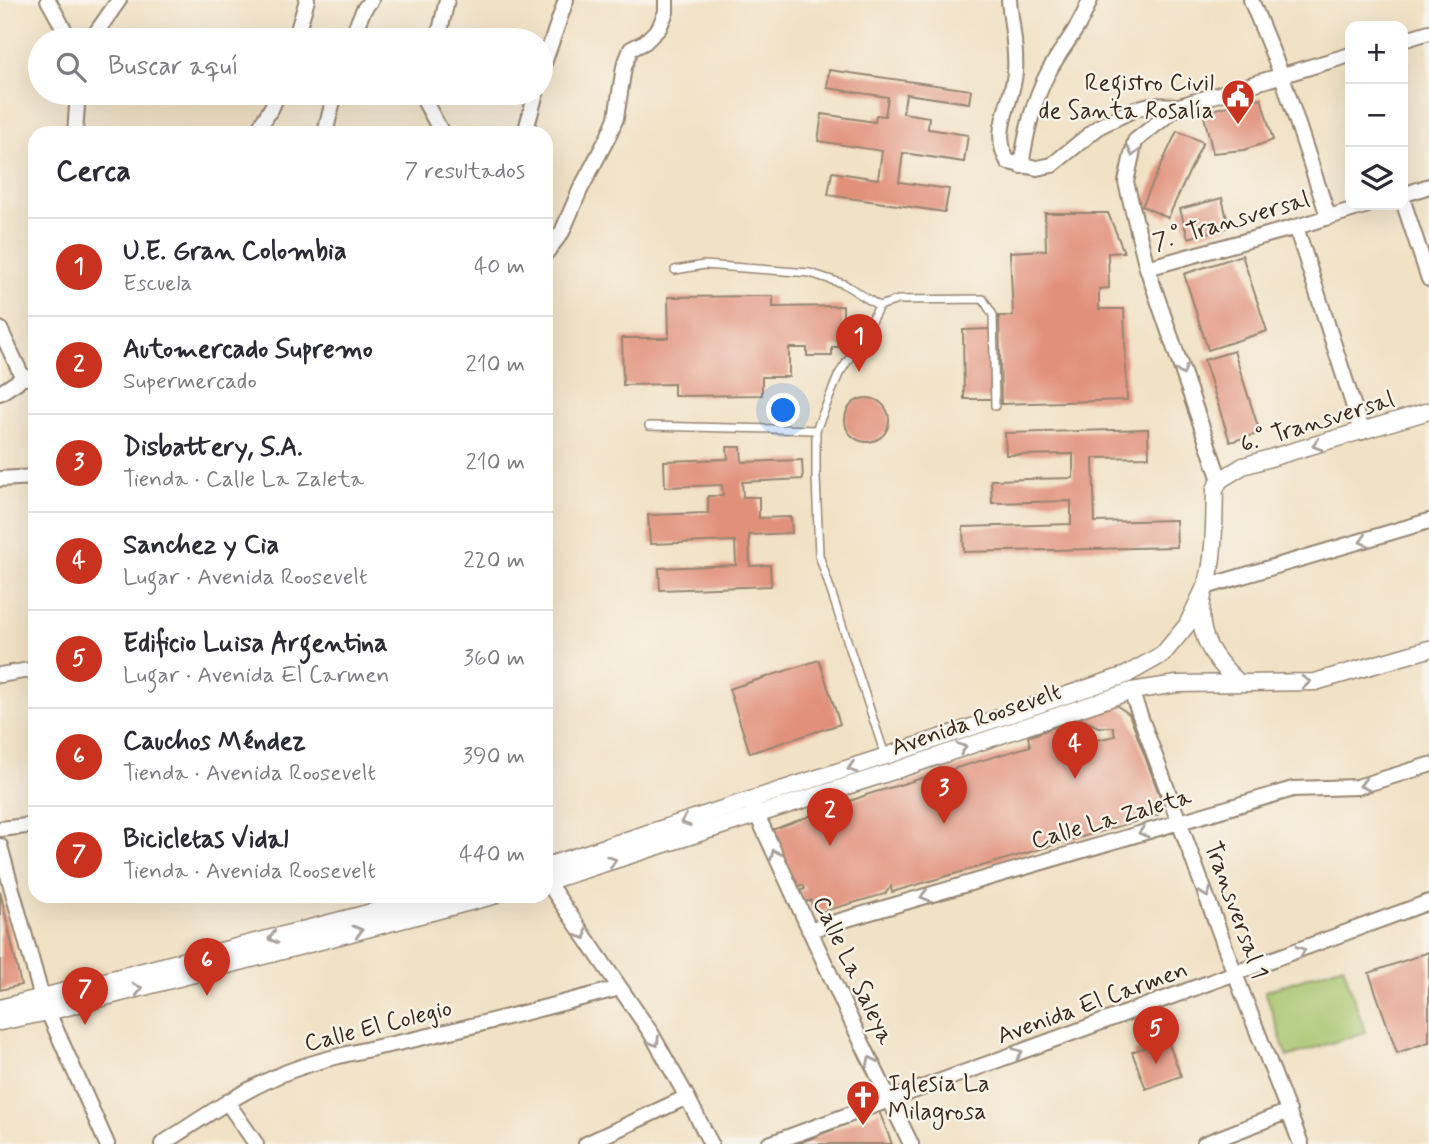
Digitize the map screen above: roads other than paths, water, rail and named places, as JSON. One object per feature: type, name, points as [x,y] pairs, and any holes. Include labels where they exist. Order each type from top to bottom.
[{"type":"street","points":[[48,0],[63,28]]},
{"type":"street","points":[[99,28],[118,0]]},
{"type":"street","points":[[299,28],[307,0]]},
{"type":"street","points":[[441,28],[447,0]]},
{"type":"street","points":[[553,37],[566,0]]},
{"type":"street","points":[[553,244],[562,232],[616,118],[624,67],[631,50],[645,42],[659,28],[666,12],[666,0]]},
{"type":"street","points":[[1009,0],[1015,75],[1001,123],[1001,151],[1008,162],[1021,166],[1037,168],[1052,165],[1100,126],[1135,109],[1150,105],[1179,106],[1345,57]]},
{"type":"street","points":[[1021,166],[1028,127],[1048,72],[1079,26],[1090,0]]},
{"type":"street","points":[[1251,0],[1282,76],[1328,216]]},
{"type":"street","points":[[355,28],[366,3]]},
{"type":"street","points":[[1408,38],[1429,32]]},
{"type":"street","points":[[76,126],[77,105]]},
{"type":"street","points":[[260,126],[273,105]]},
{"type":"street","points":[[327,126],[332,105]]},
{"type":"street","points":[[427,105],[438,126]]},
{"type":"street","points":[[527,126],[533,105]]},
{"type":"street","points":[[1179,106],[1135,141],[1126,182],[1147,268],[1220,480],[1215,489],[1210,572],[1201,604],[1207,646],[1213,657],[1238,682]]},
{"type":"street","points":[[1408,193],[1429,186]]},
{"type":"street","name":"7.° Transversal","points":[[1147,268],[1350,210]]},
{"type":"street","points":[[1406,210],[1429,279]]},
{"type":"street","points":[[1296,227],[1362,432]]},
{"type":"street","points":[[0,329],[28,376]]},
{"type":"street","points":[[0,393],[28,379]]},
{"type":"street","name":"6.° Transversal","points":[[1220,480],[1243,466],[1429,411]]},
{"type":"street","points":[[0,479],[28,477]]},
{"type":"street","points":[[1205,587],[1429,522]]},
{"type":"street","name":"Avenida Roosevelt","points":[[754,808],[886,757],[1126,675],[1163,654],[1187,625],[1205,587]]},
{"type":"street","name":"Avenida Roosevelt","points":[[553,876],[754,808],[1131,691],[1177,684],[1315,682],[1429,649]]},
{"type":"street","points":[[0,675],[28,670]]},
{"type":"street","name":"Transversal 1","points":[[1131,691],[1301,1144]]},
{"type":"street","name":"Calle La Zaleta","points":[[809,930],[1293,789],[1357,787],[1429,765]]},
{"type":"street","name":"Calle La Saleya","points":[[754,808],[911,1144]]},
{"type":"street","points":[[0,829],[28,826]]},
{"type":"street","points":[[0,846],[45,1005],[107,1144]]},
{"type":"street","points":[[553,888],[651,1033],[711,1144]]},
{"type":"street","name":"Avenida El Carmen","points":[[769,1144],[1429,902]]},
{"type":"street","points":[[222,959],[410,903]]},
{"type":"street","points":[[0,1020],[8,1010],[45,1005],[222,959],[462,903]]},
{"type":"street","name":"Calle El Colegio","points":[[162,1144],[227,1102],[273,1078],[327,1059],[620,988]]},
{"type":"street","points":[[586,1144],[687,1097]]},
{"type":"street","points":[[227,1102],[256,1144]]},
{"type":"street","points":[[1204,1144],[1289,1111]]},
{"type":"lane","points":[[676,270],[704,265],[810,273],[844,284],[879,306]]},
{"type":"lane","points":[[886,757],[819,555],[816,430],[839,373],[862,340],[879,306],[898,300],[983,299],[993,315],[995,406]]},
{"type":"lane","points":[[649,426],[816,430]]},
{"type":"place","name":"Registro Civil de Santa Rosalía","points":[[1238,126]]},
{"type":"place","name":"U.E. Gran Colombia","points":[[859,372]]},
{"type":"place","name":"Sanchez y Cia","points":[[1075,779]]},
{"type":"place","name":"Disbattery, S.A.","points":[[944,824]]},
{"type":"place","name":"Automercado Supremo","points":[[830,846]]},
{"type":"place","name":"Cauchos Méndez","points":[[207,996]]},
{"type":"place","name":"Bicicletas Vidal","points":[[85,1025]]},
{"type":"place","name":"Edificio Luisa Argentina","points":[[1156,1064]]},
{"type":"place","name":"Iglesia La Milagrosa","points":[[863,1127]]}]
